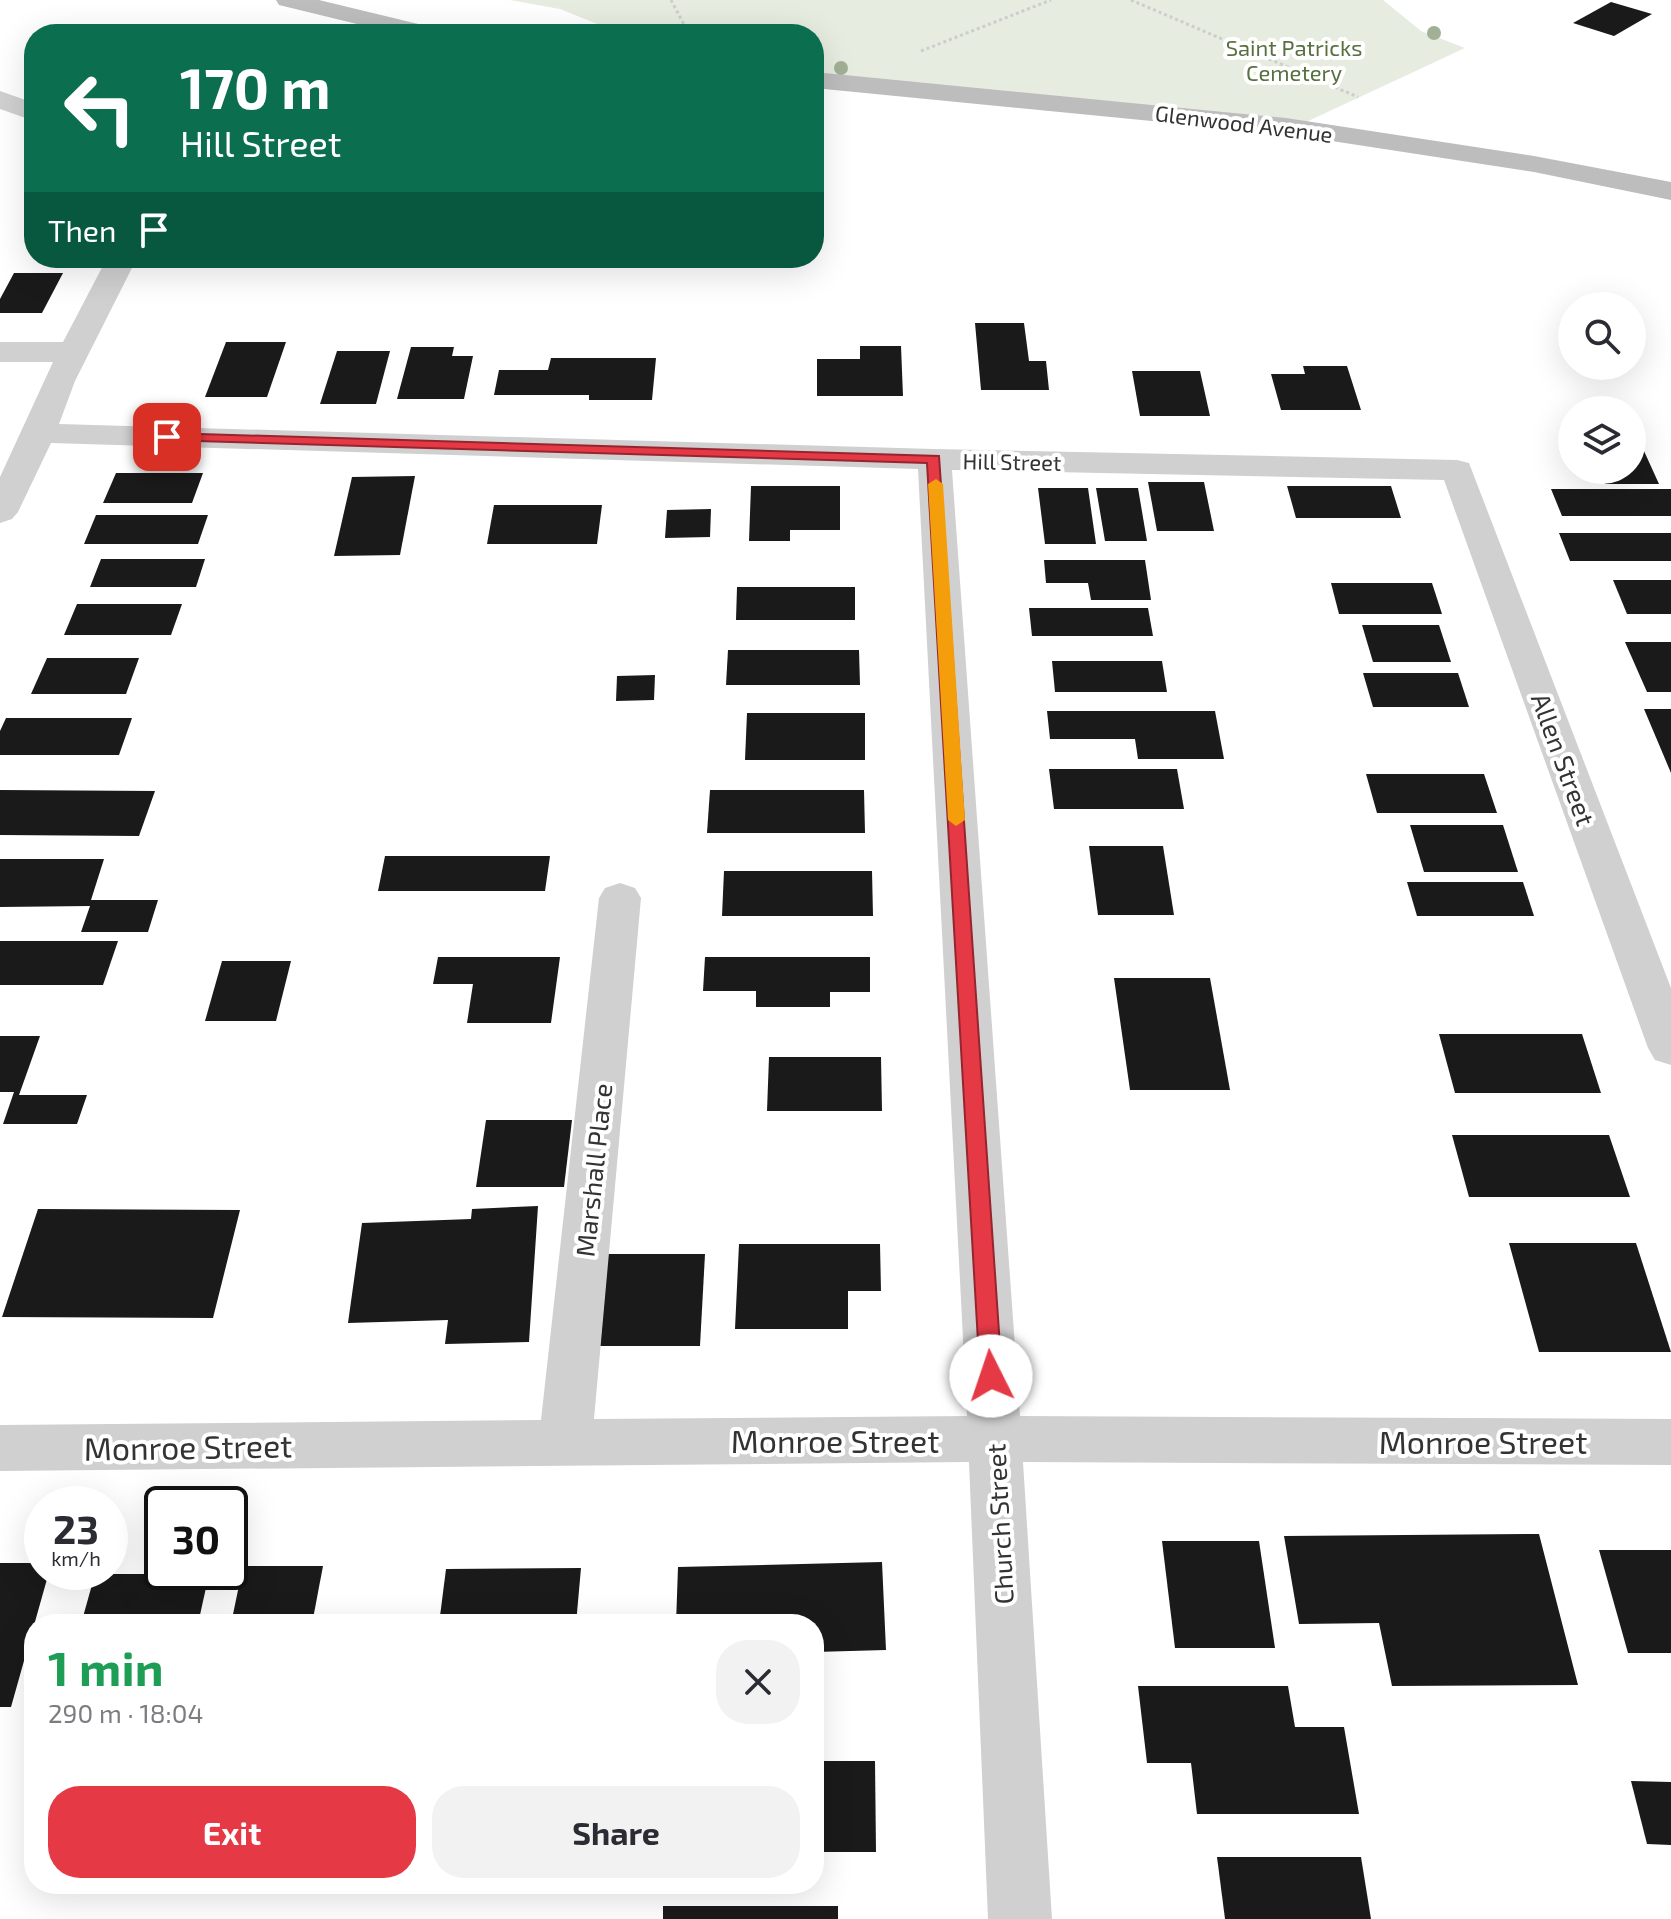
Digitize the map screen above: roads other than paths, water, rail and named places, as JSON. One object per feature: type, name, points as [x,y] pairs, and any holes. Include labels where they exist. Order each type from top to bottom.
[{"type":"street","points":[[288,0],[388,24]]},
{"type":"street","name":"Glenwood Avenue","points":[[824,81],[1022,98],[1300,128],[1519,161],[1671,191]]},
{"type":"street","points":[[0,99],[24,109]]},
{"type":"street","points":[[0,512],[39,433],[59,381],[117,268]]},
{"type":"street","points":[[0,352],[74,352]]},
{"type":"street","points":[[0,381],[59,381]]},
{"type":"street","name":"Hill Street","points":[[39,433],[934,459],[1457,470]]},
{"type":"street","name":"Church Street","points":[[934,459],[995,1439],[1020,1919]]},
{"type":"street","name":"Allen Street","points":[[1457,470],[1671,1048]]},
{"type":"street","name":"Marshall Place","points":[[565,1442],[620,898]]},
{"type":"street","name":"Monroe Street","points":[[0,1448],[995,1439],[1671,1442]]},
{"type":"park label","name":"Saint Patricks Cemetery","points":[[1294,60]]}]
